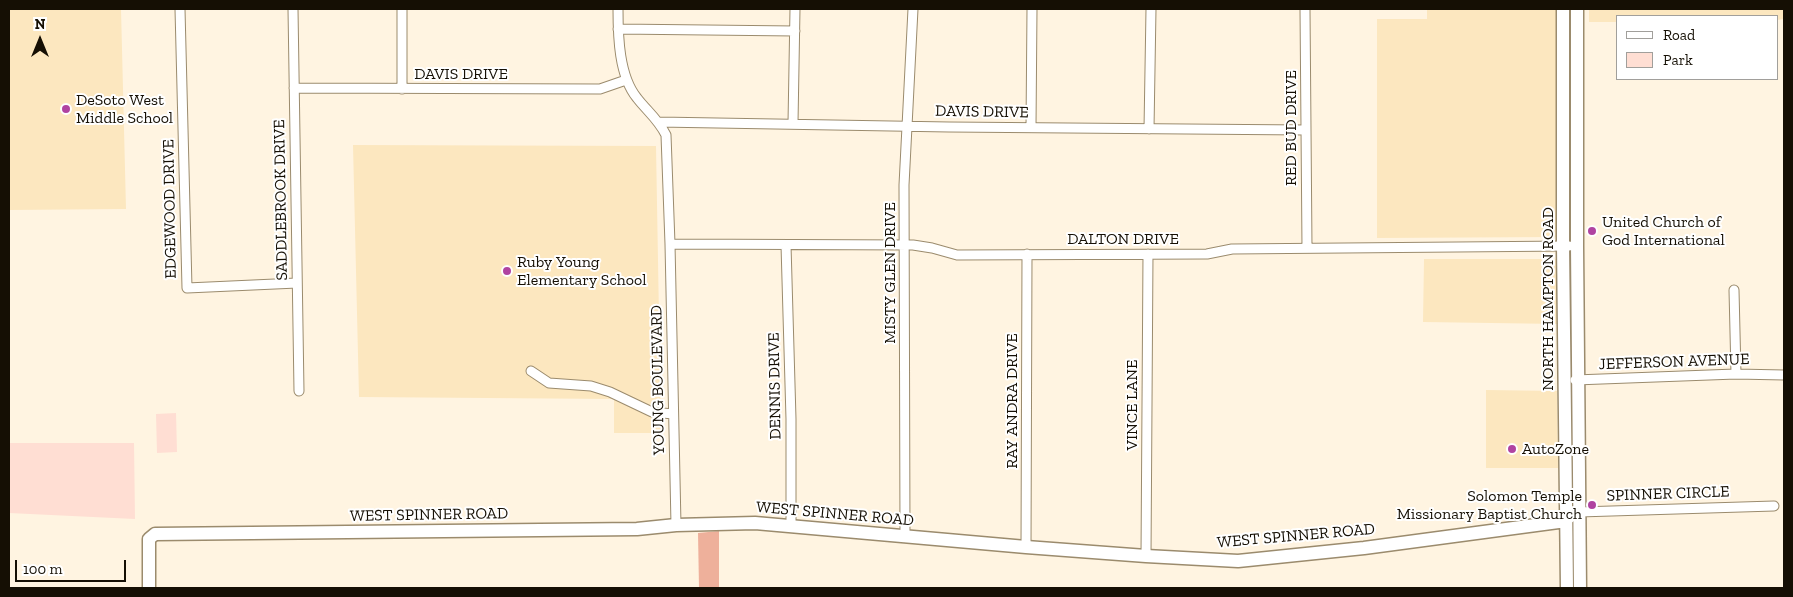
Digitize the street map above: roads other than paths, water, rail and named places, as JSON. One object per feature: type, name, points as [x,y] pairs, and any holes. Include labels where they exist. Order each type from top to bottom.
[{"type":"street","name":"EDGEWOOD DRIVE","points":[[180,9],[187,288],[297,283]]},
{"type":"street","name":"SADDLEBROOK DRIVE","points":[[293,9],[299,391]]},
{"type":"street","points":[[402,9],[402,89]]},
{"type":"street","name":"YOUNG BOULEVARD","points":[[618,9],[618,29],[626,80],[637,98],[659,122],[666,135],[676,525]]},
{"type":"street","points":[[793,123],[795,9]]},
{"type":"street","name":"MISTY GLEN DRIVE","points":[[905,536],[904,185],[913,9]]},
{"type":"street","points":[[1031,127],[1032,9]]},
{"type":"street","points":[[1150,9],[1150,129]]},
{"type":"street","name":"RED BUD DRIVE","points":[[1305,9],[1306,248]]},
{"type":"street","points":[[1563,14],[1577,15]]},
{"type":"street","name":"NORTH HAMPTON ROAD","points":[[1563,14],[1567,588]]},
{"type":"street","name":"NORTH HAMPTON ROAD","points":[[1577,15],[1580,588]]},
{"type":"street","points":[[618,29],[795,31]]},
{"type":"street","name":"DAVIS DRIVE","points":[[294,88],[600,89],[626,80]]},
{"type":"street","name":"DAVIS DRIVE","points":[[659,122],[1305,130]]},
{"type":"street","name":"DALTON DRIVE","points":[[670,244],[905,245],[932,248],[957,255],[1207,254],[1232,249],[1577,246]]},
{"type":"street","name":"DENNIS DRIVE","points":[[786,245],[791,419],[791,526]]},
{"type":"street","name":"RAY ANDRA DRIVE","points":[[1026,547],[1027,254]]},
{"type":"street","name":"VINCE LANE","points":[[1146,556],[1148,254]]},
{"type":"street","points":[[1734,290],[1736,374]]},
{"type":"street","points":[[531,371],[549,383],[592,386],[610,392],[652,412],[673,414]]},
{"type":"street","name":"JEFFERSON AVENUE","points":[[1565,380],[1736,374],[1784,375]]},
{"type":"street","name":"SPINNER CIRCLE","points":[[1579,512],[1774,506]]},
{"type":"street","points":[[1566,521],[1579,512]]},
{"type":"street","name":"WEST SPINNER ROAD","points":[[149,588],[149,539],[156,534],[637,529],[676,525],[755,523],[1026,547],[1238,561],[1364,548],[1566,521]]},
{"type":"place","name":"DeSoto West Middle School","points":[[66,109]]},
{"type":"place","name":"United Church of God International","points":[[1592,231]]},
{"type":"place","name":"Ruby Young Elementary School","points":[[507,271]]},
{"type":"place","name":"AutoZone","points":[[1512,449]]},
{"type":"place","name":"Solomon Temple Missionary Baptist Church","points":[[1592,505]]}]
